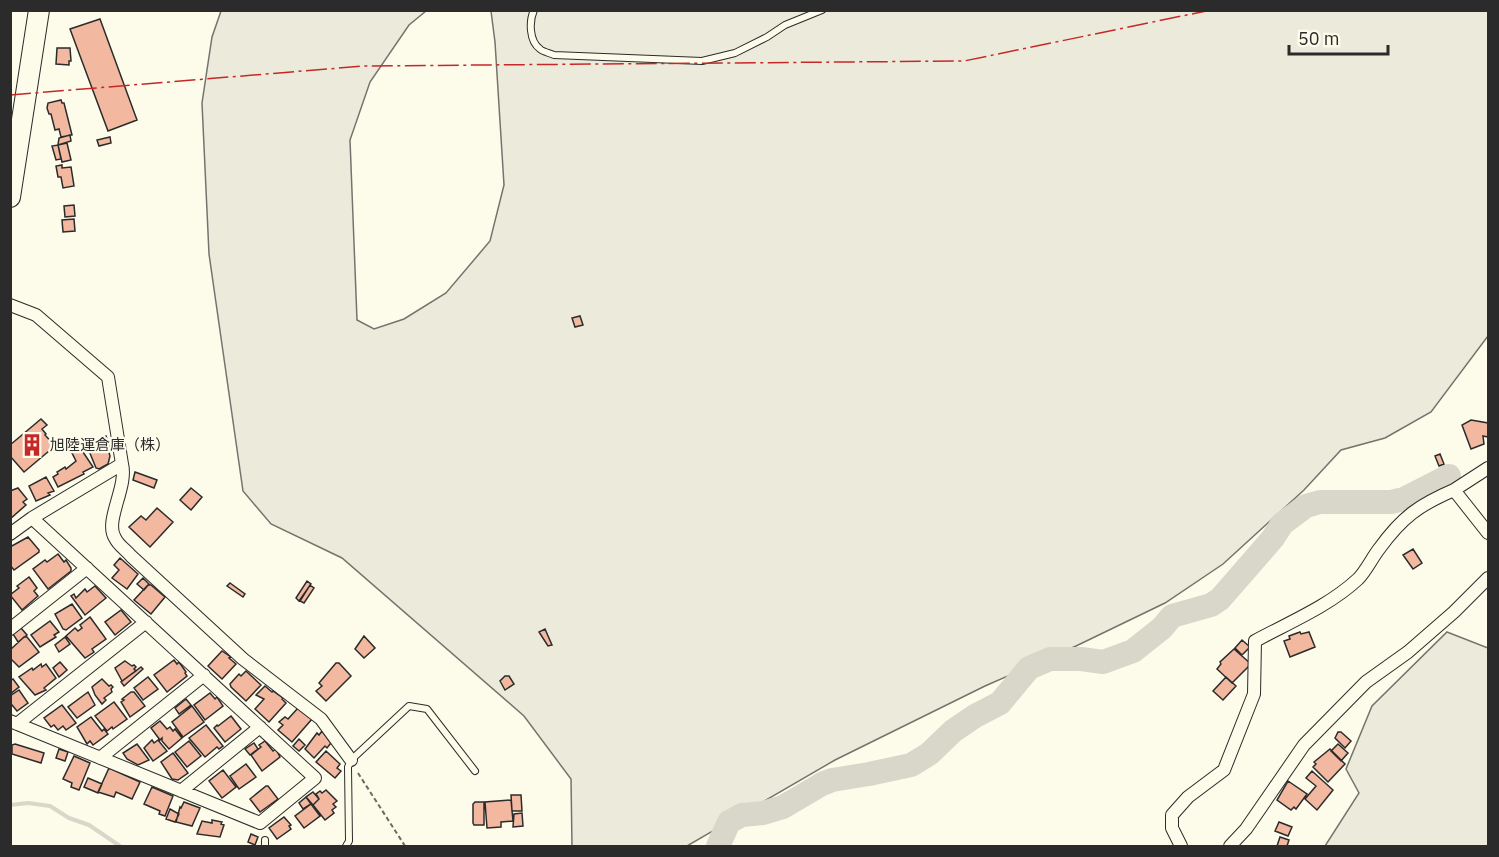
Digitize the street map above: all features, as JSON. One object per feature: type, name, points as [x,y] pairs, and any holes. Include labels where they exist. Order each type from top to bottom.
[{"type":"main road","points":[[10,197],[39,10]]},
{"type":"street","points":[[10,305],[36,315],[108,377],[124,474],[111,525],[114,537],[131,556],[243,659],[321,719],[351,760]]},
{"type":"street","points":[[10,534],[32,518],[122,464]]},
{"type":"street","points":[[1181,846],[1172,828],[1172,815],[1188,798],[1224,770],[1254,694],[1255,641],[1330,600],[1359,578],[1382,546],[1409,515],[1428,501],[1454,490],[1488,468]]},
{"type":"street","points":[[1454,490],[1488,532]]},
{"type":"street","points":[[14,722],[260,823],[315,778],[32,518]]},
{"type":"street","points":[[10,629],[87,568]]},
{"type":"street","points":[[1230,846],[1246,830],[1304,746],[1366,682],[1416,646],[1488,578]]},
{"type":"street","points":[[14,722],[146,622]]},
{"type":"street","points":[[100,758],[204,675]]},
{"type":"street","points":[[181,791],[260,727]]},
{"type":"lane","points":[[534,10],[530,19],[532,35],[538,48],[554,55],[702,61],[735,53],[785,25],[822,10]]},
{"type":"lane","points":[[346,846],[349,841],[348,768],[351,760],[409,706],[427,709],[475,771]]},
{"type":"path","points":[[351,760],[353,767],[405,846]]},
{"type":"shaded area","points":[[221,11],[426,11],[409,25],[370,82],[350,140],[357,320],[374,329],[404,319],[446,293],[490,241],[504,185],[491,11],[1488,11],[1488,336],[1431,412],[1385,438],[1341,450],[1304,490],[1223,564],[1165,603],[985,686],[835,760],[687,846],[572,846],[571,779],[524,716],[342,558],[271,524],[243,491],[209,254],[202,103],[212,37]]},
{"type":"shaded area","points":[[1447,632],[1488,648],[1488,846],[1325,846],[1359,793],[1346,769],[1372,706]]},
{"type":"building","points":[[100,19],[137,120],[108,131],[70,29]]},
{"type":"building","points":[[57,48],[70,48],[69,65],[56,64]]},
{"type":"building","points":[[61,100],[64,103],[72,135],[61,137],[59,129],[55,130],[47,108],[48,103]]},
{"type":"building","points":[[70,135],[71,141],[58,145],[59,138]]},
{"type":"building","points":[[110,137],[111,143],[99,146],[97,140]]},
{"type":"building","points":[[67,143],[71,160],[62,162],[58,145]]},
{"type":"building","points":[[58,145],[61,159],[56,160],[52,146]]},
{"type":"building","points":[[62,165],[62,168],[71,167],[74,186],[63,188],[56,166]]},
{"type":"building","points":[[74,205],[75,216],[65,217],[64,206]]},
{"type":"building","points":[[74,219],[75,231],[63,232],[62,220]]},
{"type":"building","points":[[580,316],[583,325],[575,327],[572,318]]},
{"type":"building","name":"旭陸運倉庫（株）","points":[[41,419],[47,425],[42,429],[45,435],[55,446],[24,472],[10,456],[10,445]]},
{"type":"building","points":[[1471,420],[1488,423],[1488,437],[1483,436],[1484,444],[1471,449],[1462,425]]},
{"type":"building","points":[[106,436],[110,456],[108,464],[99,469],[96,468],[87,446]]},
{"type":"building","points":[[81,449],[93,467],[58,487],[53,477],[58,474],[57,472],[65,467],[66,469],[76,461],[72,453]]},
{"type":"building","points":[[1440,454],[1444,464],[1439,466],[1435,456]]},
{"type":"building","points":[[135,472],[157,480],[154,488],[133,480]]},
{"type":"building","points":[[46,477],[54,491],[36,501],[29,486]]},
{"type":"building","points":[[18,488],[27,499],[23,502],[26,505],[10,519],[10,491]]},
{"type":"building","points":[[191,488],[202,497],[191,510],[180,500]]},
{"type":"building","points":[[157,508],[173,522],[150,547],[129,527],[141,516],[146,520]]},
{"type":"building","points":[[28,537],[39,552],[14,570],[10,565],[10,547]]},
{"type":"building","points":[[1413,549],[1422,563],[1413,569],[1403,555]]},
{"type":"building","points":[[58,554],[64,562],[66,560],[71,571],[48,589],[33,569]]},
{"type":"building","points":[[120,558],[138,574],[127,589],[112,578],[119,570],[114,565]]},
{"type":"building","points":[[29,577],[37,588],[34,591],[38,596],[22,610],[10,595]]},
{"type":"building","points":[[143,578],[149,584],[144,590],[137,584]]},
{"type":"building","points":[[307,581],[311,584],[299,601],[296,598]]},
{"type":"building","points":[[230,583],[245,594],[243,597],[227,586]]},
{"type":"building","points":[[148,585],[165,597],[151,614],[134,600]]},
{"type":"building","points":[[310,585],[314,588],[304,603],[300,601]]},
{"type":"building","points":[[95,586],[106,598],[85,615],[71,596],[74,594],[76,598],[85,589],[87,592]]},
{"type":"building","points":[[72,604],[82,618],[66,630],[63,629],[55,614]]},
{"type":"building","points":[[121,610],[131,622],[115,635],[105,622]]},
{"type":"building","points":[[90,617],[106,639],[92,649],[94,652],[85,658],[66,636],[75,628],[78,631],[82,628],[80,625]]},
{"type":"building","points":[[50,621],[59,632],[54,635],[56,637],[40,647],[31,635]]},
{"type":"building","points":[[21,628],[27,635],[18,642],[13,634]]},
{"type":"building","points":[[545,629],[552,645],[548,646],[539,632]]},
{"type":"building","points":[[1300,632],[1301,634],[1309,632],[1315,647],[1290,657],[1284,641],[1290,639],[1289,636]]},
{"type":"building","points":[[364,636],[375,648],[364,658],[355,649]]},
{"type":"building","points":[[24,637],[27,637],[39,652],[19,667],[10,658],[10,650]]},
{"type":"building","points":[[65,637],[70,644],[59,652],[55,645]]},
{"type":"building","points":[[1242,640],[1250,647],[1242,655],[1235,648]]},
{"type":"building","points":[[1234,649],[1251,664],[1232,683],[1217,669],[1220,662]]},
{"type":"building","points":[[222,651],[236,664],[222,679],[208,666]]},
{"type":"building","points":[[174,660],[177,664],[179,662],[187,676],[167,692],[154,675]]},
{"type":"building","points":[[125,661],[134,665],[136,671],[122,681],[115,668]]},
{"type":"building","points":[[60,662],[67,670],[59,677],[53,668]]},
{"type":"building","points":[[336,663],[339,663],[351,676],[326,701],[316,691],[322,686],[319,683]]},
{"type":"building","points":[[41,664],[42,667],[46,664],[56,678],[44,688],[46,690],[35,695],[19,677]]},
{"type":"building","points":[[141,667],[143,669],[124,686],[121,682]]},
{"type":"building","points":[[246,671],[261,685],[246,701],[230,684],[239,674],[241,676]]},
{"type":"building","points":[[505,676],[509,676],[514,684],[505,690],[500,681]]},
{"type":"building","points":[[148,677],[158,689],[143,700],[134,688]]},
{"type":"building","points":[[1226,677],[1236,686],[1223,700],[1213,691]]},
{"type":"building","points":[[13,679],[19,687],[10,694],[10,681]]},
{"type":"building","points":[[102,679],[113,687],[112,692],[104,698],[106,700],[102,704],[92,687]]},
{"type":"building","points":[[265,686],[283,698],[286,703],[269,722],[255,709],[264,699],[256,695]]},
{"type":"building","points":[[19,690],[28,703],[17,711],[12,705],[10,706],[10,696]]},
{"type":"building","points":[[88,692],[95,705],[77,718],[68,707]]},
{"type":"building","points":[[131,692],[134,692],[145,706],[130,717],[121,702]]},
{"type":"building","points":[[210,693],[215,699],[217,697],[223,706],[205,720],[194,705]]},
{"type":"building","points":[[186,699],[191,705],[179,714],[175,708]]},
{"type":"building","points":[[114,702],[127,719],[107,731],[95,716]]},
{"type":"building","points":[[62,705],[76,723],[66,730],[63,726],[58,730],[54,725],[51,727],[44,718]]},
{"type":"building","points":[[192,706],[204,722],[183,737],[172,722]]},
{"type":"building","points":[[298,708],[312,719],[292,742],[278,730],[283,725],[279,722],[285,717],[288,719]]},
{"type":"building","points":[[231,716],[241,729],[225,742],[214,728]]},
{"type":"building","points":[[91,717],[102,731],[104,729],[108,734],[93,745],[90,741],[87,744],[77,727]]},
{"type":"building","points":[[160,721],[167,729],[170,727],[173,731],[175,729],[182,738],[169,749],[162,738],[160,740],[151,728]]},
{"type":"building","points":[[206,725],[223,746],[219,749],[217,747],[205,757],[189,738]]},
{"type":"building","points":[[322,731],[331,743],[314,758],[305,749],[317,733],[319,735]]},
{"type":"building","points":[[1338,732],[1351,741],[1345,748],[1335,738]]},
{"type":"building","points":[[299,739],[305,745],[299,751],[293,746]]},
{"type":"building","points":[[152,740],[154,743],[158,740],[167,751],[153,761],[144,748]]},
{"type":"building","points":[[189,741],[201,756],[187,767],[175,752]]},
{"type":"building","points":[[265,741],[273,751],[276,749],[280,757],[262,771],[251,755]]},
{"type":"building","points":[[254,743],[258,749],[250,755],[245,749]]},
{"type":"building","points":[[137,744],[149,760],[138,765],[127,759],[123,753]]},
{"type":"building","points":[[1338,744],[1348,753],[1341,761],[1331,751]]},
{"type":"building","points":[[12,745],[44,753],[41,763],[12,754]]},
{"type":"building","points":[[59,749],[68,752],[65,761],[56,758]]},
{"type":"building","points":[[1330,749],[1345,764],[1328,782],[1313,767],[1316,764],[1314,762]]},
{"type":"building","points":[[326,751],[340,764],[337,768],[341,771],[335,778],[316,762]]},
{"type":"building","points":[[173,753],[188,773],[178,780],[172,779],[161,762]]},
{"type":"building","points":[[74,756],[90,763],[79,790],[71,787],[72,783],[63,779]]},
{"type":"building","points":[[246,764],[256,777],[239,789],[230,776]]},
{"type":"building","points":[[109,768],[140,782],[132,799],[116,792],[114,797],[98,792]]},
{"type":"building","points":[[223,770],[236,787],[222,798],[209,781]]},
{"type":"building","points":[[1312,771],[1333,790],[1317,810],[1305,799],[1316,786],[1306,778]]},
{"type":"building","points":[[88,778],[102,784],[98,793],[84,787]]},
{"type":"building","points":[[1288,781],[1307,794],[1296,809],[1294,807],[1291,810],[1277,800]]},
{"type":"building","points":[[266,786],[278,799],[260,812],[250,799]]},
{"type":"building","points":[[152,787],[173,796],[165,816],[159,814],[160,811],[144,804]]},
{"type":"building","points":[[326,790],[337,801],[333,804],[336,807],[332,810],[334,813],[325,820],[313,805],[319,799],[316,794]]},
{"type":"building","points":[[313,792],[319,799],[313,805],[306,797]]},
{"type":"building","points":[[511,795],[521,795],[522,811],[512,811]]},
{"type":"building","points":[[306,797],[311,804],[303,809],[299,803]]},
{"type":"building","points":[[511,800],[513,821],[501,822],[501,827],[487,828],[485,802]]},
{"type":"building","points":[[184,802],[200,808],[192,826],[176,822],[180,807]]},
{"type":"building","points":[[484,802],[484,825],[473,823],[473,804]]},
{"type":"building","points":[[311,804],[320,816],[304,828],[295,816]]},
{"type":"building","points":[[170,809],[179,814],[175,822],[166,819]]},
{"type":"building","points":[[522,813],[523,826],[513,827],[514,814]]},
{"type":"building","points":[[284,817],[291,825],[289,826],[291,829],[277,839],[269,828]]},
{"type":"building","points":[[212,820],[222,822],[221,824],[224,825],[220,837],[197,834],[202,821],[212,823]]},
{"type":"building","points":[[1279,822],[1292,827],[1288,836],[1275,831]]},
{"type":"building","points":[[251,834],[258,837],[255,845],[248,842]]},
{"type":"building","points":[[1280,837],[1289,840],[1287,846],[1277,846]]},
{"type":"waterway","points":[[718,846],[729,822],[742,815],[763,813],[783,807],[832,780],[911,765],[929,754],[953,731],[1000,703],[1029,668],[1050,659],[1103,662],[1133,651],[1162,628],[1172,616],[1211,605],[1220,599],[1273,538],[1282,524],[1306,506],[1320,502],[1391,502],[1404,499],[1449,476]]},
{"type":"waterway","points":[[10,805],[28,803],[50,806],[69,818],[89,825],[120,846]]},
{"type":"power","points":[[10,95],[364,66],[964,61],[1211,10]]},
{"type":"place","name":"旭陸運倉庫（株）","points":[[32,445]]}]
